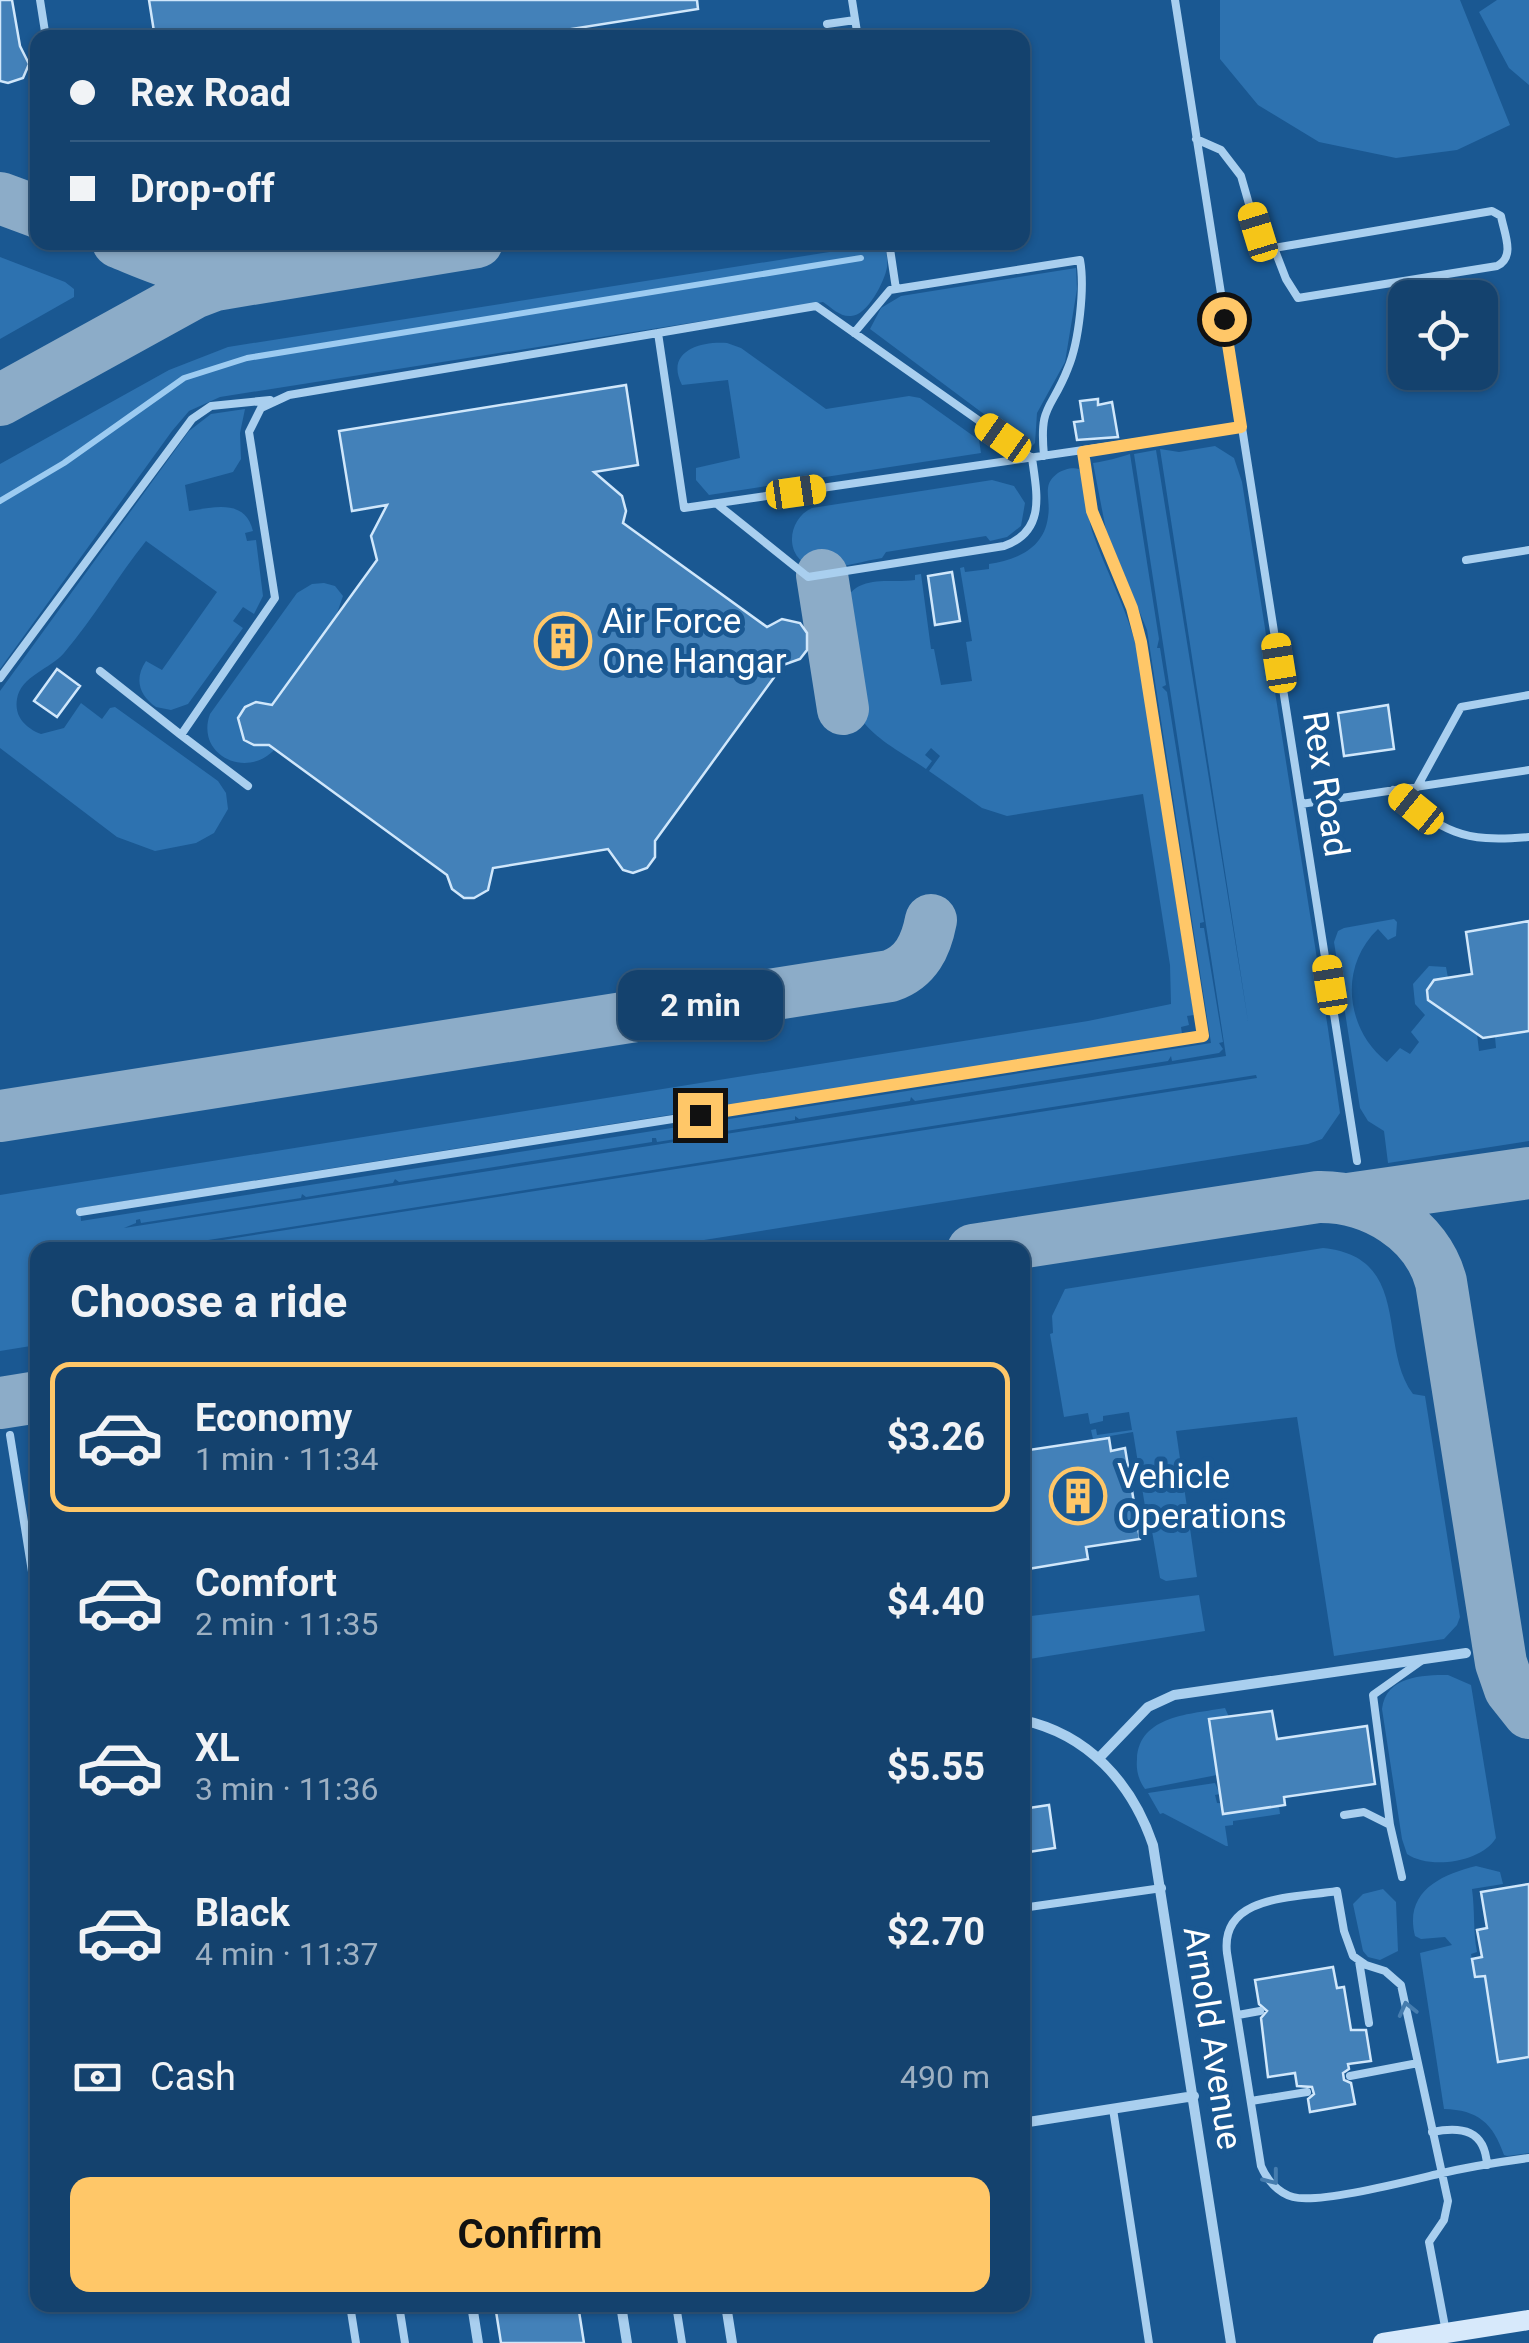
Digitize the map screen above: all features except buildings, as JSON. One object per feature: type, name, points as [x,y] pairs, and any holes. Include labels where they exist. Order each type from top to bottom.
[{"type":"street","points":[[1030,1722],[1054,1730],[1100,1757],[1142,1712],[1174,1695],[1466,1653]]},
{"type":"street","name":"Arnold Avenue","points":[[1100,1757],[1129,1794],[1148,1828],[1162,1888],[1231,2343]]},
{"type":"street","points":[[1030,2122],[1194,2096]]},
{"type":"street","points":[[473,2312],[478,2343]]},
{"type":"street","points":[[622,2312],[627,2343]]},
{"type":"street","points":[[727,2312],[732,2343]]},
{"type":"street","points":[[1383,2343],[1529,2320]]},
{"type":"lane","points":[[40,0],[45,30]]},
{"type":"lane","points":[[852,0],[857,30]]},
{"type":"lane","name":"Rex Road","points":[[1175,0],[1357,1161]]},
{"type":"lane","points":[[827,24],[855,20]]},
{"type":"lane","points":[[1196,139],[1221,150],[1241,176],[1258,232],[1274,248],[1298,298],[1498,266],[1508,255],[1501,216],[1492,211],[1274,248]]},
{"type":"lane","points":[[890,250],[896,289]]},
{"type":"lane","points":[[854,332],[884,294],[896,289],[1080,260],[1082,286],[1070,362],[1044,413],[1044,456]]},
{"type":"lane","points":[[0,678],[192,418],[211,406],[273,400],[816,306],[1032,458],[1037,512],[1028,533],[1016,542],[808,577],[717,504]]},
{"type":"lane","points":[[658,333],[684,508],[1241,427]]},
{"type":"lane","points":[[181,736],[276,598],[249,446],[254,418],[273,400]]},
{"type":"lane","points":[[80,1212],[1203,1036],[1141,642],[1132,608],[1092,511],[1083,452]]},
{"type":"lane","points":[[1466,560],[1529,550]]},
{"type":"lane","points":[[100,671],[248,786]]},
{"type":"lane","points":[[1417,787],[1461,706],[1529,695]]},
{"type":"lane","points":[[1301,804],[1529,770]]},
{"type":"lane","points":[[1393,790],[1440,828],[1488,840],[1529,836]]},
{"type":"lane","points":[[10,1435],[30,1540]]},
{"type":"lane","points":[[1402,1877],[1390,1826],[1373,1695],[1423,1660]]},
{"type":"lane","points":[[1344,1815],[1364,1812],[1390,1826]]},
{"type":"lane","points":[[1030,1907],[1162,1888]]},
{"type":"lane","points":[[1446,2333],[1430,2242],[1448,2210],[1441,2173],[1418,2063],[1400,1986],[1386,1970],[1353,1956],[1344,1931],[1338,1891],[1250,1906],[1232,1922],[1226,1943],[1266,2178],[1290,2197],[1372,2189],[1441,2173],[1529,2158]]},
{"type":"lane","points":[[1359,1961],[1369,2022]]},
{"type":"lane","points":[[1238,2015],[1260,2011]]},
{"type":"lane","points":[[1350,2076],[1418,2063]]},
{"type":"lane","points":[[1252,2101],[1307,2092]]},
{"type":"lane","points":[[1113,2109],[1150,2343]]},
{"type":"lane","points":[[1432,2132],[1464,2128],[1480,2138],[1487,2165]]},
{"type":"lane","points":[[351,2312],[356,2343]]},
{"type":"lane","points":[[400,2312],[405,2343]]},
{"type":"lane","points":[[677,2312],[682,2343]]},
{"type":"shaded area","points":[[1220,0],[1460,0],[1510,125],[1457,150],[1396,158],[1319,142],[1258,105],[1220,59]]},
{"type":"shaded area","points":[[1497,0],[1529,0],[1529,85],[1509,68],[1479,12]]},
{"type":"shaded area","points":[[842,250],[885,250],[887,258],[879,289],[863,310],[851,316],[840,314],[823,302],[220,397],[189,411],[0,669],[0,464],[169,370],[228,347]]},
{"type":"shaded area","points":[[0,257],[65,282],[74,289],[74,297],[0,339]]},
{"type":"shaded area","points":[[1076,268],[1077,289],[1065,362],[1037,413],[1032,446],[1024,444],[870,329],[881,308],[901,296]]},
{"type":"shaded area","points":[[727,343],[741,348],[826,409],[909,396],[920,398],[979,440],[981,453],[709,495],[696,480],[696,468],[740,458],[728,380],[682,385],[678,364],[681,357],[696,347]]},
{"type":"shaded area","points":[[245,409],[240,433],[241,459],[233,472],[185,485],[189,511],[228,508],[249,521],[253,531],[245,533],[247,541],[256,540],[263,596],[254,614],[243,607],[233,621],[243,628],[188,704],[171,710],[156,707],[142,692],[140,674],[146,661],[162,670],[217,592],[146,541],[75,640],[58,659],[24,684],[17,699],[22,721],[41,734],[64,728],[81,703],[102,719],[115,707],[218,781],[226,793],[228,809],[214,833],[196,843],[155,851],[117,837],[0,748],[0,691],[189,431],[211,414]]},
{"type":"shaded area","points":[[1215,446],[1234,458],[1242,482],[1340,1113],[1322,1139],[691,1242],[210,1242],[1257,1078],[1256,1075],[196,1242],[30,1242],[30,1346],[0,1351],[0,1195],[1088,1021],[1171,1004],[1170,965],[1143,794],[1007,816],[982,808],[929,771],[940,756],[931,748],[925,755],[932,761],[926,769],[875,734],[858,712],[852,686],[842,617],[848,596],[864,584],[915,580],[915,575],[921,574],[931,649],[941,685],[972,681],[966,642],[972,641],[960,568],[964,567],[965,572],[989,569],[989,564],[1018,556],[1035,545],[1049,513],[1049,483],[1069,469],[1079,469],[1082,476],[1092,531],[1137,650],[1194,1015],[1187,1016],[1189,1025],[1181,1027],[1182,1034],[80,1208],[81,1221],[1211,1043],[1147,630],[1106,530],[1093,463],[1130,454],[1159,639],[1157,648],[1166,685],[1162,687],[1167,692],[1204,922],[1200,928],[1204,928],[1223,1042],[1219,1043],[1223,1049],[1219,1053],[1172,1061],[1171,1056],[1168,1061],[915,1101],[911,1097],[910,1101],[799,1119],[795,1116],[795,1120],[657,1142],[652,1138],[652,1142],[399,1182],[395,1179],[393,1183],[306,1197],[302,1194],[301,1198],[141,1223],[140,1219],[124,1228],[1226,1056],[1134,454],[1156,450],[1248,1021],[1160,449],[1179,452]]},
{"type":"shaded area","points":[[992,480],[1014,486],[1025,503],[1021,526],[1007,537],[990,541],[986,536],[886,552],[882,558],[833,567],[806,564],[794,550],[793,531],[803,514],[812,508]]},
{"type":"shaded area","points":[[312,584],[335,586],[343,596],[335,619],[272,705],[252,704],[238,718],[244,740],[275,749],[251,762],[226,758],[210,741],[210,714],[297,593]]},
{"type":"shaded area","points":[[1394,919],[1396,936],[1388,940],[1378,929],[1365,944],[1352,979],[1352,998],[1363,1033],[1387,1062],[1400,1048],[1410,1054],[1419,1042],[1411,1032],[1425,1015],[1415,1004],[1413,984],[1429,966],[1446,967],[1448,978],[1431,982],[1426,994],[1433,1004],[1477,1034],[1479,1051],[1496,1048],[1495,1037],[1529,1031],[1529,1141],[1388,1163],[1384,1131],[1368,1121],[1360,1108],[1334,942],[1338,931],[1344,928]]},
{"type":"shaded area","points":[[1323,1248],[1351,1255],[1370,1268],[1382,1285],[1402,1374],[1413,1394],[1425,1396],[1460,1617],[1444,1639],[1334,1656],[1297,1417],[1176,1431],[1197,1577],[1166,1581],[1160,1578],[1149,1531],[1133,1432],[1093,1439],[1091,1430],[1096,1429],[1097,1435],[1132,1430],[1129,1412],[1103,1416],[1103,1421],[1090,1424],[1088,1413],[1064,1417],[1050,1334],[1052,1316],[1065,1289]]},
{"type":"shaded area","points":[[1199,1595],[1205,1631],[1030,1659],[1030,1616]]},
{"type":"shaded area","points":[[1448,1675],[1471,1685],[1496,1838],[1468,1858],[1429,1862],[1407,1854],[1402,1839],[1382,1709],[1390,1690],[1398,1684],[1417,1677]]},
{"type":"shaded area","points":[[1225,1708],[1229,1717],[1217,1775],[1145,1789],[1137,1763],[1140,1744],[1147,1733],[1169,1719]]},
{"type":"shaded area","points":[[1215,1783],[1220,1794],[1215,1795],[1217,1803],[1279,1806],[1280,1814],[1233,1821],[1233,1825],[1225,1826],[1226,1846],[1160,1814],[1148,1793]]},
{"type":"shaded area","points":[[1476,1866],[1500,1872],[1503,1884],[1472,1889],[1477,1952],[1471,1954],[1475,1977],[1485,1976],[1498,2062],[1529,2057],[1529,2153],[1504,2155],[1495,2134],[1483,2120],[1466,2112],[1444,2109],[1420,1953],[1452,1945],[1445,1937],[1415,1936],[1413,1921],[1420,1897],[1428,1888]]},
{"type":"shaded area","points":[[1383,1889],[1396,1902],[1398,1951],[1380,1960],[1363,1951],[1353,1904],[1363,1894]]},
{"type":"waterway","points":[[0,501],[64,463],[184,378],[247,358],[861,258]]},
{"type":"taxiway","points":[[0,198],[30,209]]},
{"type":"taxiway","points":[[138,250],[194,268],[241,266]]},
{"type":"taxiway","points":[[0,400],[215,285],[428,250]]},
{"type":"taxiway","points":[[822,575],[843,709]]},
{"type":"taxiway","points":[[0,1116],[890,976],[907,967],[918,954],[931,920]]},
{"type":"taxiway","points":[[1348,1199],[1529,1173]]},
{"type":"taxiway","points":[[1025,1242],[1318,1197],[1358,1202],[1377,1209],[1410,1232],[1434,1263],[1441,1282],[1501,1663],[1510,1689],[1529,1713]]},
{"type":"taxiway","points":[[0,1403],[30,1398]]},
{"type":"place","name":"Air Force One Hangar","points":[[563,641]]},
{"type":"place","name":"Vehicle Operations","points":[[1078,1496]]},
{"type":"route","points":[[700,1115],[1203,1036],[1141,642],[1132,608],[1092,511],[1083,452],[1241,427],[1224,319]]}]
